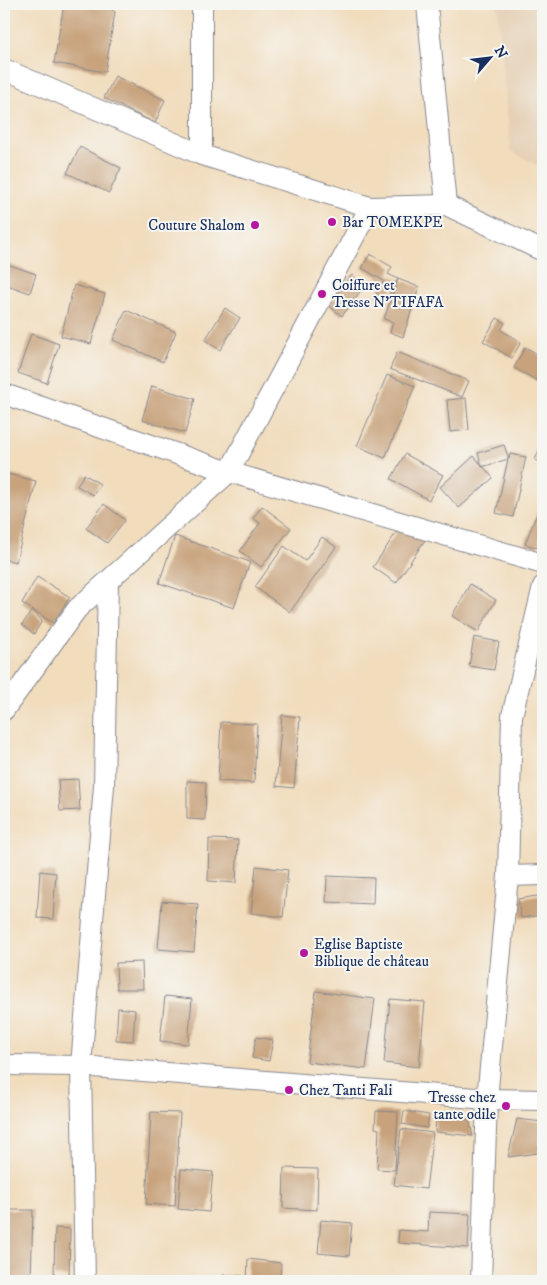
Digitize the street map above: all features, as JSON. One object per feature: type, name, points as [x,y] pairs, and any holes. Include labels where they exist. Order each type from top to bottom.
[{"type":"street","points":[[202,4],[202,155]]},
{"type":"street","points":[[427,4],[446,206]]},
{"type":"street","points":[[4,69],[202,155],[370,207],[446,206],[543,251]]},
{"type":"street","points":[[4,710],[77,608],[229,472],[370,207]]},
{"type":"street","points":[[4,394],[229,472],[543,564]]},
{"type":"street","points":[[85,1281],[81,1066],[104,786],[108,581]]},
{"type":"street","points":[[482,1281],[487,1099],[508,876],[512,716],[543,586]]},
{"type":"street","points":[[508,876],[543,875]]},
{"type":"street","points":[[4,1065],[81,1066],[487,1099],[543,1100]]},
{"type":"shaded area","points":[[497,4],[543,4],[543,168],[511,151]]},
{"type":"building","points":[[64,4],[103,4],[115,12],[105,72],[54,63]]},
{"type":"building","points":[[115,76],[165,100],[155,123],[104,98]]},
{"type":"building","points":[[80,147],[121,168],[109,193],[67,173]]},
{"type":"building","points":[[370,254],[392,267],[388,274],[398,279],[386,300],[376,295],[384,281],[362,268]]},
{"type":"building","points":[[4,263],[36,274],[30,293],[4,284]]},
{"type":"building","points":[[352,275],[365,285],[342,316],[328,305]]},
{"type":"building","points":[[398,279],[419,287],[403,337],[390,332],[393,322],[384,319]]},
{"type":"building","points":[[74,285],[105,294],[91,344],[61,336]]},
{"type":"building","points":[[225,308],[240,318],[220,350],[205,340]]},
{"type":"building","points":[[126,310],[176,332],[163,362],[113,340]]},
{"type":"building","points":[[497,318],[505,323],[501,330],[521,342],[512,358],[483,341]]},
{"type":"building","points":[[31,334],[59,344],[47,383],[18,373]]},
{"type":"building","points":[[525,347],[543,357],[543,384],[514,368]]},
{"type":"building","points":[[397,352],[469,381],[462,397],[390,369]]},
{"type":"building","points":[[387,375],[415,386],[385,458],[357,446]]},
{"type":"building","points":[[152,386],[195,399],[185,433],[142,420]]},
{"type":"building","points":[[466,398],[469,430],[450,432],[447,400]]},
{"type":"building","points":[[543,440],[543,463],[535,460]]},
{"type":"building","points":[[504,445],[509,459],[510,454],[526,457],[513,517],[496,513],[508,459],[482,467],[478,453]]},
{"type":"building","points":[[405,454],[443,475],[429,500],[391,479]]},
{"type":"building","points":[[474,456],[493,478],[459,508],[440,487]]},
{"type":"building","points":[[4,473],[36,481],[16,562],[4,559]]},
{"type":"building","points":[[84,474],[100,484],[93,495],[77,486]]},
{"type":"building","points":[[543,498],[543,532],[537,548],[525,544]]},
{"type":"building","points":[[104,504],[125,520],[107,543],[86,528]]},
{"type":"building","points":[[262,506],[291,528],[261,567],[240,551],[260,523],[253,518]]},
{"type":"building","points":[[402,524],[425,540],[396,583],[373,567]]},
{"type":"building","points":[[175,536],[250,562],[234,608],[159,583]]},
{"type":"building","points":[[322,537],[336,547],[290,612],[255,587],[284,546],[305,561]]},
{"type":"building","points":[[37,577],[70,597],[53,623],[22,603]]},
{"type":"building","points":[[470,584],[496,600],[478,632],[452,616]]},
{"type":"building","points":[[32,610],[42,621],[34,634],[22,625]]},
{"type":"building","points":[[474,637],[499,642],[494,670],[469,666]]},
{"type":"building","points":[[282,715],[300,717],[294,788],[276,786]]},
{"type":"building","points":[[221,722],[257,724],[254,783],[218,781]]},
{"type":"building","points":[[78,779],[80,810],[60,811],[58,780]]},
{"type":"building","points":[[187,781],[206,782],[205,820],[187,819]]},
{"type":"building","points":[[209,839],[238,840],[236,883],[208,881]]},
{"type":"building","points":[[256,866],[288,870],[283,917],[251,913]]},
{"type":"building","points":[[40,871],[56,873],[53,919],[37,918]]},
{"type":"building","points":[[327,876],[374,878],[373,904],[326,902]]},
{"type":"building","points":[[543,895],[543,915],[521,918],[518,899]]},
{"type":"building","points":[[162,901],[198,904],[194,952],[158,949]]},
{"type":"building","points":[[142,962],[143,989],[117,989],[116,963]]},
{"type":"building","points":[[316,991],[375,999],[366,1069],[307,1062]]},
{"type":"building","points":[[165,996],[192,999],[188,1044],[160,1041]]},
{"type":"building","points":[[390,999],[425,1002],[419,1067],[384,1063]]},
{"type":"building","points":[[118,1008],[135,1010],[133,1041],[116,1040]]},
{"type":"building","points":[[256,1037],[273,1040],[269,1061],[252,1058]]},
{"type":"building","points":[[376,1111],[398,1112],[395,1170],[377,1169],[379,1129],[375,1128]]},
{"type":"building","points":[[404,1111],[429,1115],[427,1128],[402,1124]]},
{"type":"building","points":[[151,1112],[180,1113],[175,1206],[146,1204]]},
{"type":"building","points":[[436,1116],[469,1119],[473,1136],[435,1132]]},
{"type":"building","points":[[517,1119],[543,1122],[538,1153],[508,1157]]},
{"type":"building","points":[[401,1129],[433,1133],[426,1189],[394,1185]]},
{"type":"building","points":[[284,1168],[318,1169],[317,1210],[283,1208]]},
{"type":"building","points":[[181,1169],[213,1172],[209,1212],[178,1209]]},
{"type":"building","points":[[4,1210],[33,1210],[31,1281],[4,1281]]},
{"type":"building","points":[[429,1212],[470,1214],[468,1248],[398,1243],[399,1230],[428,1232]]},
{"type":"building","points":[[321,1220],[352,1223],[349,1256],[318,1253]]},
{"type":"building","points":[[55,1228],[70,1229],[69,1277],[54,1276]]},
{"type":"building","points":[[248,1259],[281,1263],[280,1281],[247,1281]]},
{"type":"building","points":[[223,1275],[242,1276],[242,1281],[223,1281]]},
{"type":"place","name":"Bar TOMEKPE","points":[[332,222]]},
{"type":"place","name":"Couture Shalom","points":[[255,225]]},
{"type":"place","name":"Coiffure et Tresse N'TIFAFA","points":[[322,294]]},
{"type":"place","name":"Eglise Baptiste Biblique de château","points":[[304,953]]},
{"type":"place","name":"Chez Tanti Fali","points":[[289,1090]]},
{"type":"place","name":"Tresse chez tante odile","points":[[506,1106]]}]
